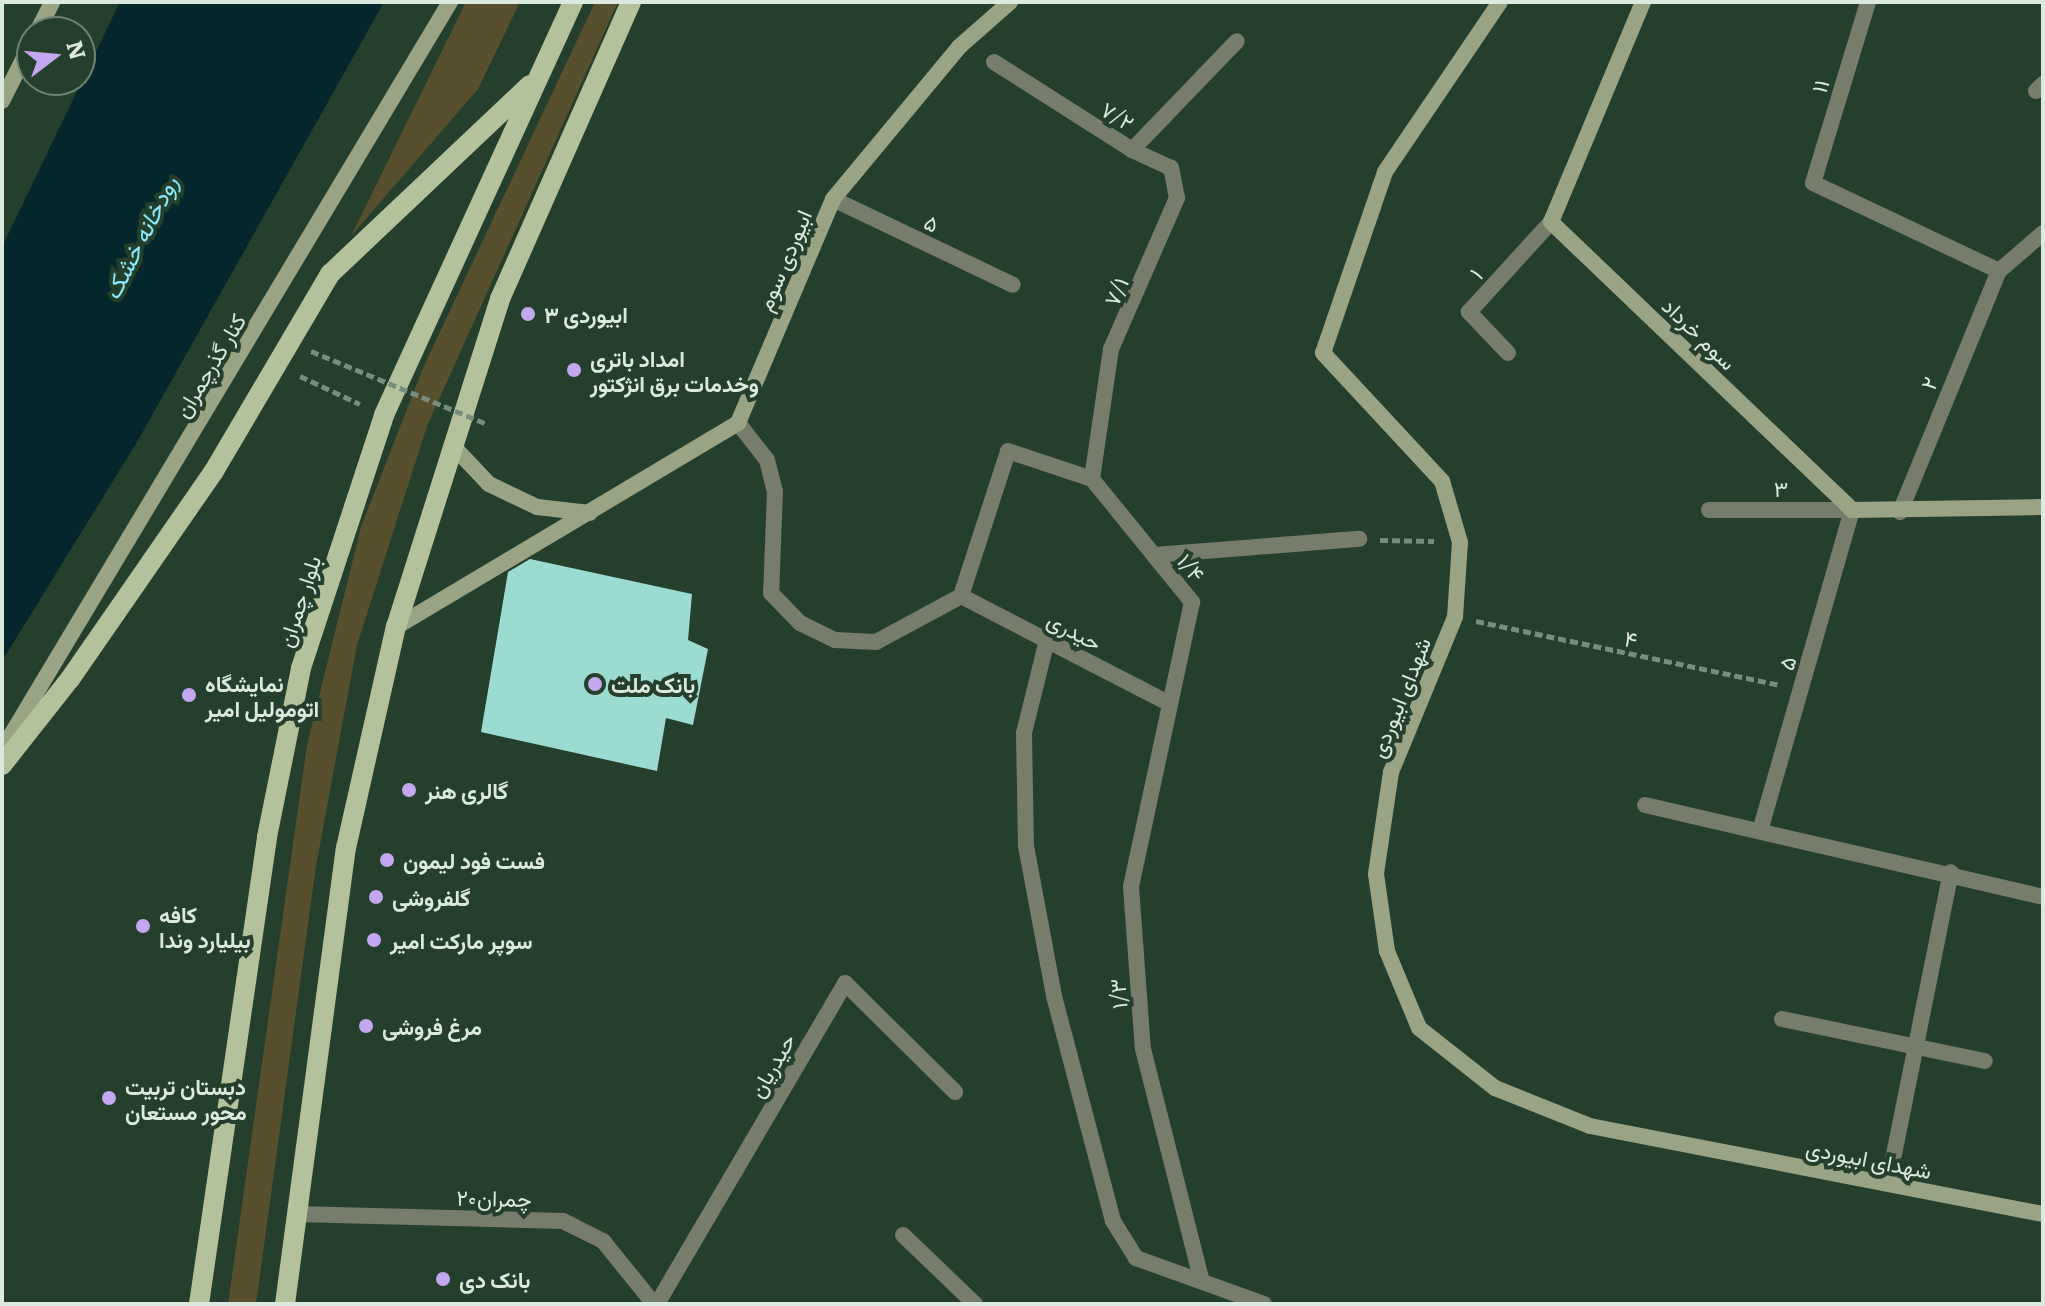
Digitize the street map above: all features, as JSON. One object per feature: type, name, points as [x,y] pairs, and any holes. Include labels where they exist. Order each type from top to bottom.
[{"type":"main road","name":"بلوار چمران","points":[[199,1304],[267,837],[301,668],[384,415],[573,2]]},
{"type":"main road","points":[[285,1304],[346,848],[396,627],[500,299],[631,2]]},
{"type":"main road","points":[[2,765],[70,679],[214,471],[330,274],[539,76]]},
{"type":"street","name":"کنار گذرچمران","points":[[2,750],[450,2]]},
{"type":"street","name":"ابیوردی سوم","points":[[738,423],[833,199],[959,47],[1010,2]]},
{"type":"street","name":"شهدای ابیوردی","points":[[1500,2],[1385,172],[1323,353],[1442,481],[1460,542],[1455,617],[1391,772],[1376,874],[1387,951],[1419,1028],[1495,1088],[1590,1126],[2043,1214]]},
{"type":"street","points":[[1551,222],[1643,2]]},
{"type":"street","name":"۱۱","points":[[1868,2],[1813,183],[1999,271]]},
{"type":"street","name":"۷/۲","points":[[994,62],[1132,150],[1237,41]]},
{"type":"street","points":[[2,101],[16,73]]},
{"type":"street","name":"۷/۱","points":[[1092,479],[1111,349],[1177,198],[1171,168],[1132,150]]},
{"type":"street","name":"۵","points":[[833,199],[1013,285]]},
{"type":"street","name":"۱","points":[[1508,353],[1469,312],[1551,222]]},
{"type":"street","name":"سوم خرداد","points":[[1551,222],[1852,510]]},
{"type":"street","points":[[1999,271],[2043,233]]},
{"type":"street","name":"۲","points":[[1900,512],[1999,271]]},
{"type":"street","points":[[396,627],[738,423],[767,460],[775,491],[771,593],[800,623],[835,640],[876,642],[961,596],[1008,451],[1092,479]]},
{"type":"street","points":[[452,445],[489,484],[537,507],[590,513]]},
{"type":"street","name":"۱/۴","points":[[1092,479],[1192,602],[1168,703]]},
{"type":"street","points":[[1852,510],[1900,512],[2043,507]]},
{"type":"street","name":"۳","points":[[1709,510],[1852,510]]},
{"type":"street","name":"۵","points":[[1761,828],[1852,510]]},
{"type":"street","points":[[1154,555],[1359,539]]},
{"type":"street","name":"حیدری","points":[[961,596],[1168,703]]},
{"type":"street","points":[[1047,640],[1024,733],[1022,799],[1059,1019],[1124,1244],[1136,1258],[1201,1278],[1264,1304]]},
{"type":"street","name":"۱/۳","points":[[1168,703],[1131,887],[1143,1049],[1201,1278]]},
{"type":"street","points":[[1645,805],[1761,828],[1951,872],[2043,897]]},
{"type":"street","points":[[1888,1184],[1912,1049],[1951,872]]},
{"type":"street","name":"حیدریان","points":[[656,1304],[845,983],[955,1092]]},
{"type":"street","points":[[1782,1019],[1912,1049],[1985,1061]]},
{"type":"street","name":"چمران۲۰","points":[[297,1214],[563,1221],[603,1241],[656,1304]]},
{"type":"street","points":[[903,1235],[975,1304]]},
{"type":"path","points":[[311,351],[485,423]]},
{"type":"path","points":[[273,367],[384,415]]},
{"type":"path","points":[[1359,539],[1460,542]]},
{"type":"path","name":"۴","points":[[1455,617],[1801,690]]},
{"type":"shaded area","points":[[466,2],[520,2],[478,89],[351,236]]},
{"type":"shaded area","points":[[595,2],[618,2],[427,426],[357,645],[316,866],[256,1304],[228,1304],[307,745],[361,527],[423,368]]},
{"type":"water","name":"رودخانه خشک","points":[[120,2],[384,2],[137,442],[2,661],[2,247],[75,96],[96,96],[96,52]]},
{"type":"building","name":"بانک ملت","points":[[530,559],[692,594],[688,640],[708,649],[693,725],[666,718],[657,771],[481,732],[508,572]]},
{"type":"place","name":"ابیوردی ۳","points":[[528,314]]},
{"type":"place","name":"امداد باتری وخدمات برق انژکتور","points":[[574,370]]},
{"type":"place","name":"بانک ملت","points":[[595,684]]},
{"type":"place","name":"نمایشگاه اتومولیل امیر","points":[[189,695]]},
{"type":"place","name":"گالری هنر","points":[[409,790]]},
{"type":"place","name":"فست فود لیمون","points":[[387,860]]},
{"type":"place","name":"گلفروشی","points":[[376,897]]},
{"type":"place","name":"کافه بیلیارد وندا","points":[[143,926]]},
{"type":"place","name":"سوپر مارکت امیر","points":[[374,940]]},
{"type":"place","name":"مرغ فروشی","points":[[366,1026]]},
{"type":"place","name":"دبستان تربیت محور مستعان","points":[[109,1098]]},
{"type":"place","name":"بانک دی","points":[[443,1279]]}]
